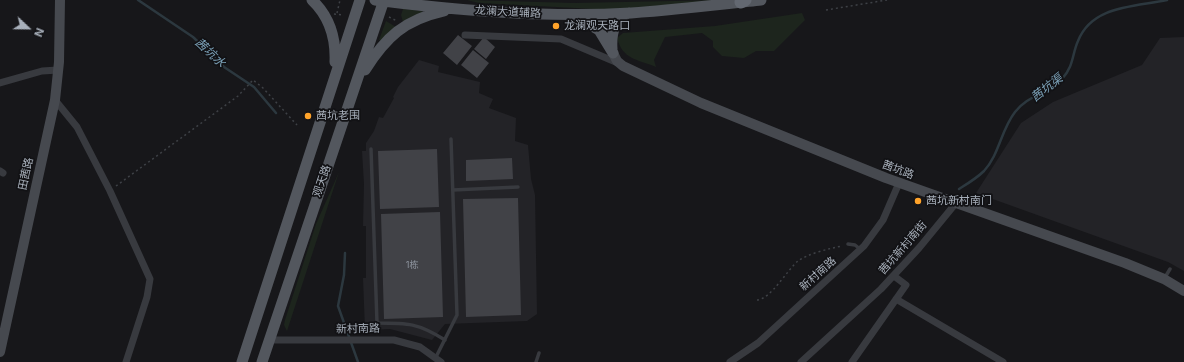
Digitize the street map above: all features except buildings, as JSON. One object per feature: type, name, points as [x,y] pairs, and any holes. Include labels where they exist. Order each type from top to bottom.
[{"type":"main road","points":[[312,0],[324,12],[332,28],[336,50],[332,80]]},
{"type":"main road","name":"观天路","points":[[242,362],[332,80],[360,0]]},
{"type":"main road","name":"观天路","points":[[262,362],[352,94],[381,0]]},
{"type":"main road","name":"龙澜大道辅路","points":[[381,0],[460,5],[478,11],[565,14],[630,13],[706,8],[743,1],[760,0]]},
{"type":"main road","points":[[352,94],[373,58],[395,32],[408,23],[422,17],[460,5]]},
{"type":"main road","points":[[613,53],[611,41],[614,28],[618,20],[630,13]]},
{"type":"main road","points":[[565,14],[580,18],[593,25],[603,35],[613,53]]},
{"type":"street","name":"田茜路","points":[[0,352],[55,100],[58,70],[60,0]]},
{"type":"street","points":[[465,35],[561,39],[578,45],[623,66]]},
{"type":"street","name":"茜坑路","points":[[613,53],[617,61],[623,66],[701,103],[899,183],[1044,233],[1164,279],[1184,290]]},
{"type":"street","points":[[0,83],[42,71],[58,70]]},
{"type":"street","points":[[55,100],[76,128],[110,191],[150,279],[147,297],[126,362]]},
{"type":"street","name":"新村南路","points":[[730,362],[758,343],[860,249],[883,220],[899,183]]},
{"type":"street","name":"茜坑新村南街","points":[[801,362],[881,290],[919,248],[956,203]]},
{"type":"street","points":[[852,362],[906,285],[894,276]]},
{"type":"street","points":[[896,299],[1003,362]]},
{"type":"street","name":"新村南路","points":[[269,340],[374,340],[405,342],[420,347],[438,360]]},
{"type":"lane","points":[[438,360],[445,340],[457,315],[451,139]]},
{"type":"lane","points":[[371,149],[377,323],[412,324],[427,329],[445,340]]},
{"type":"lane","points":[[453,190],[518,187]]},
{"type":"lane","points":[[848,244],[860,249]]},
{"type":"lane","points":[[1164,279],[1170,269]]},
{"type":"lane","points":[[536,362],[539,353]]},
{"type":"path","points":[[340,0],[337,13],[346,16]]},
{"type":"path","points":[[826,10],[873,1],[888,0]]},
{"type":"path","points":[[388,17],[395,19],[397,14]]},
{"type":"path","points":[[110,191],[246,88],[252,80],[263,88],[297,124]]},
{"type":"path","points":[[757,300],[767,295],[802,258],[848,244]]},
{"type":"shaded area","points":[[467,0],[574,3],[724,0],[614,10],[479,3]]},
{"type":"shaded area","points":[[403,9],[422,11],[422,13],[403,22],[401,15]]},
{"type":"shaded area","points":[[802,13],[805,20],[774,51],[756,51],[744,58],[722,56],[713,47],[713,41],[702,33],[665,37],[654,60],[656,67],[627,55],[623,51],[617,38],[623,33],[715,26]]},
{"type":"shaded area","points":[[386,21],[396,27],[381,41],[379,40]]},
{"type":"shaded area","points":[[1184,37],[1184,271],[1168,262],[976,193],[1021,123],[1053,102],[1142,65],[1160,38]]},
{"type":"shaded area","points":[[419,60],[439,66],[438,72],[480,82],[479,93],[493,99],[489,108],[516,118],[515,141],[528,145],[531,179],[535,195],[537,314],[527,321],[445,324],[432,340],[390,329],[365,330],[363,278],[366,278],[366,226],[363,226],[364,184],[362,151],[366,151],[366,143],[374,131],[379,117],[383,118],[398,87]]},
{"type":"shaded area","points":[[339,172],[287,331],[284,325],[285,320],[316,224]]},
{"type":"waterway","name":"茜坑水","points":[[138,0],[193,37],[224,67],[254,87],[276,113]]},
{"type":"waterway","name":"茜坑渠","points":[[959,189],[972,181],[989,165],[1006,127],[1015,112],[1025,102],[1056,84],[1066,74],[1071,65],[1078,41],[1085,29],[1093,20],[1116,10],[1167,0]]},
{"type":"waterway","name":"茜坑水","points":[[345,253],[344,275],[338,306],[358,362]]},
{"type":"place","name":"龙澜观天路口","points":[[556,26]]},
{"type":"place","name":"茜坑老围","points":[[308,116]]},
{"type":"place","name":"茜坑新村南门","points":[[918,201]]}]
